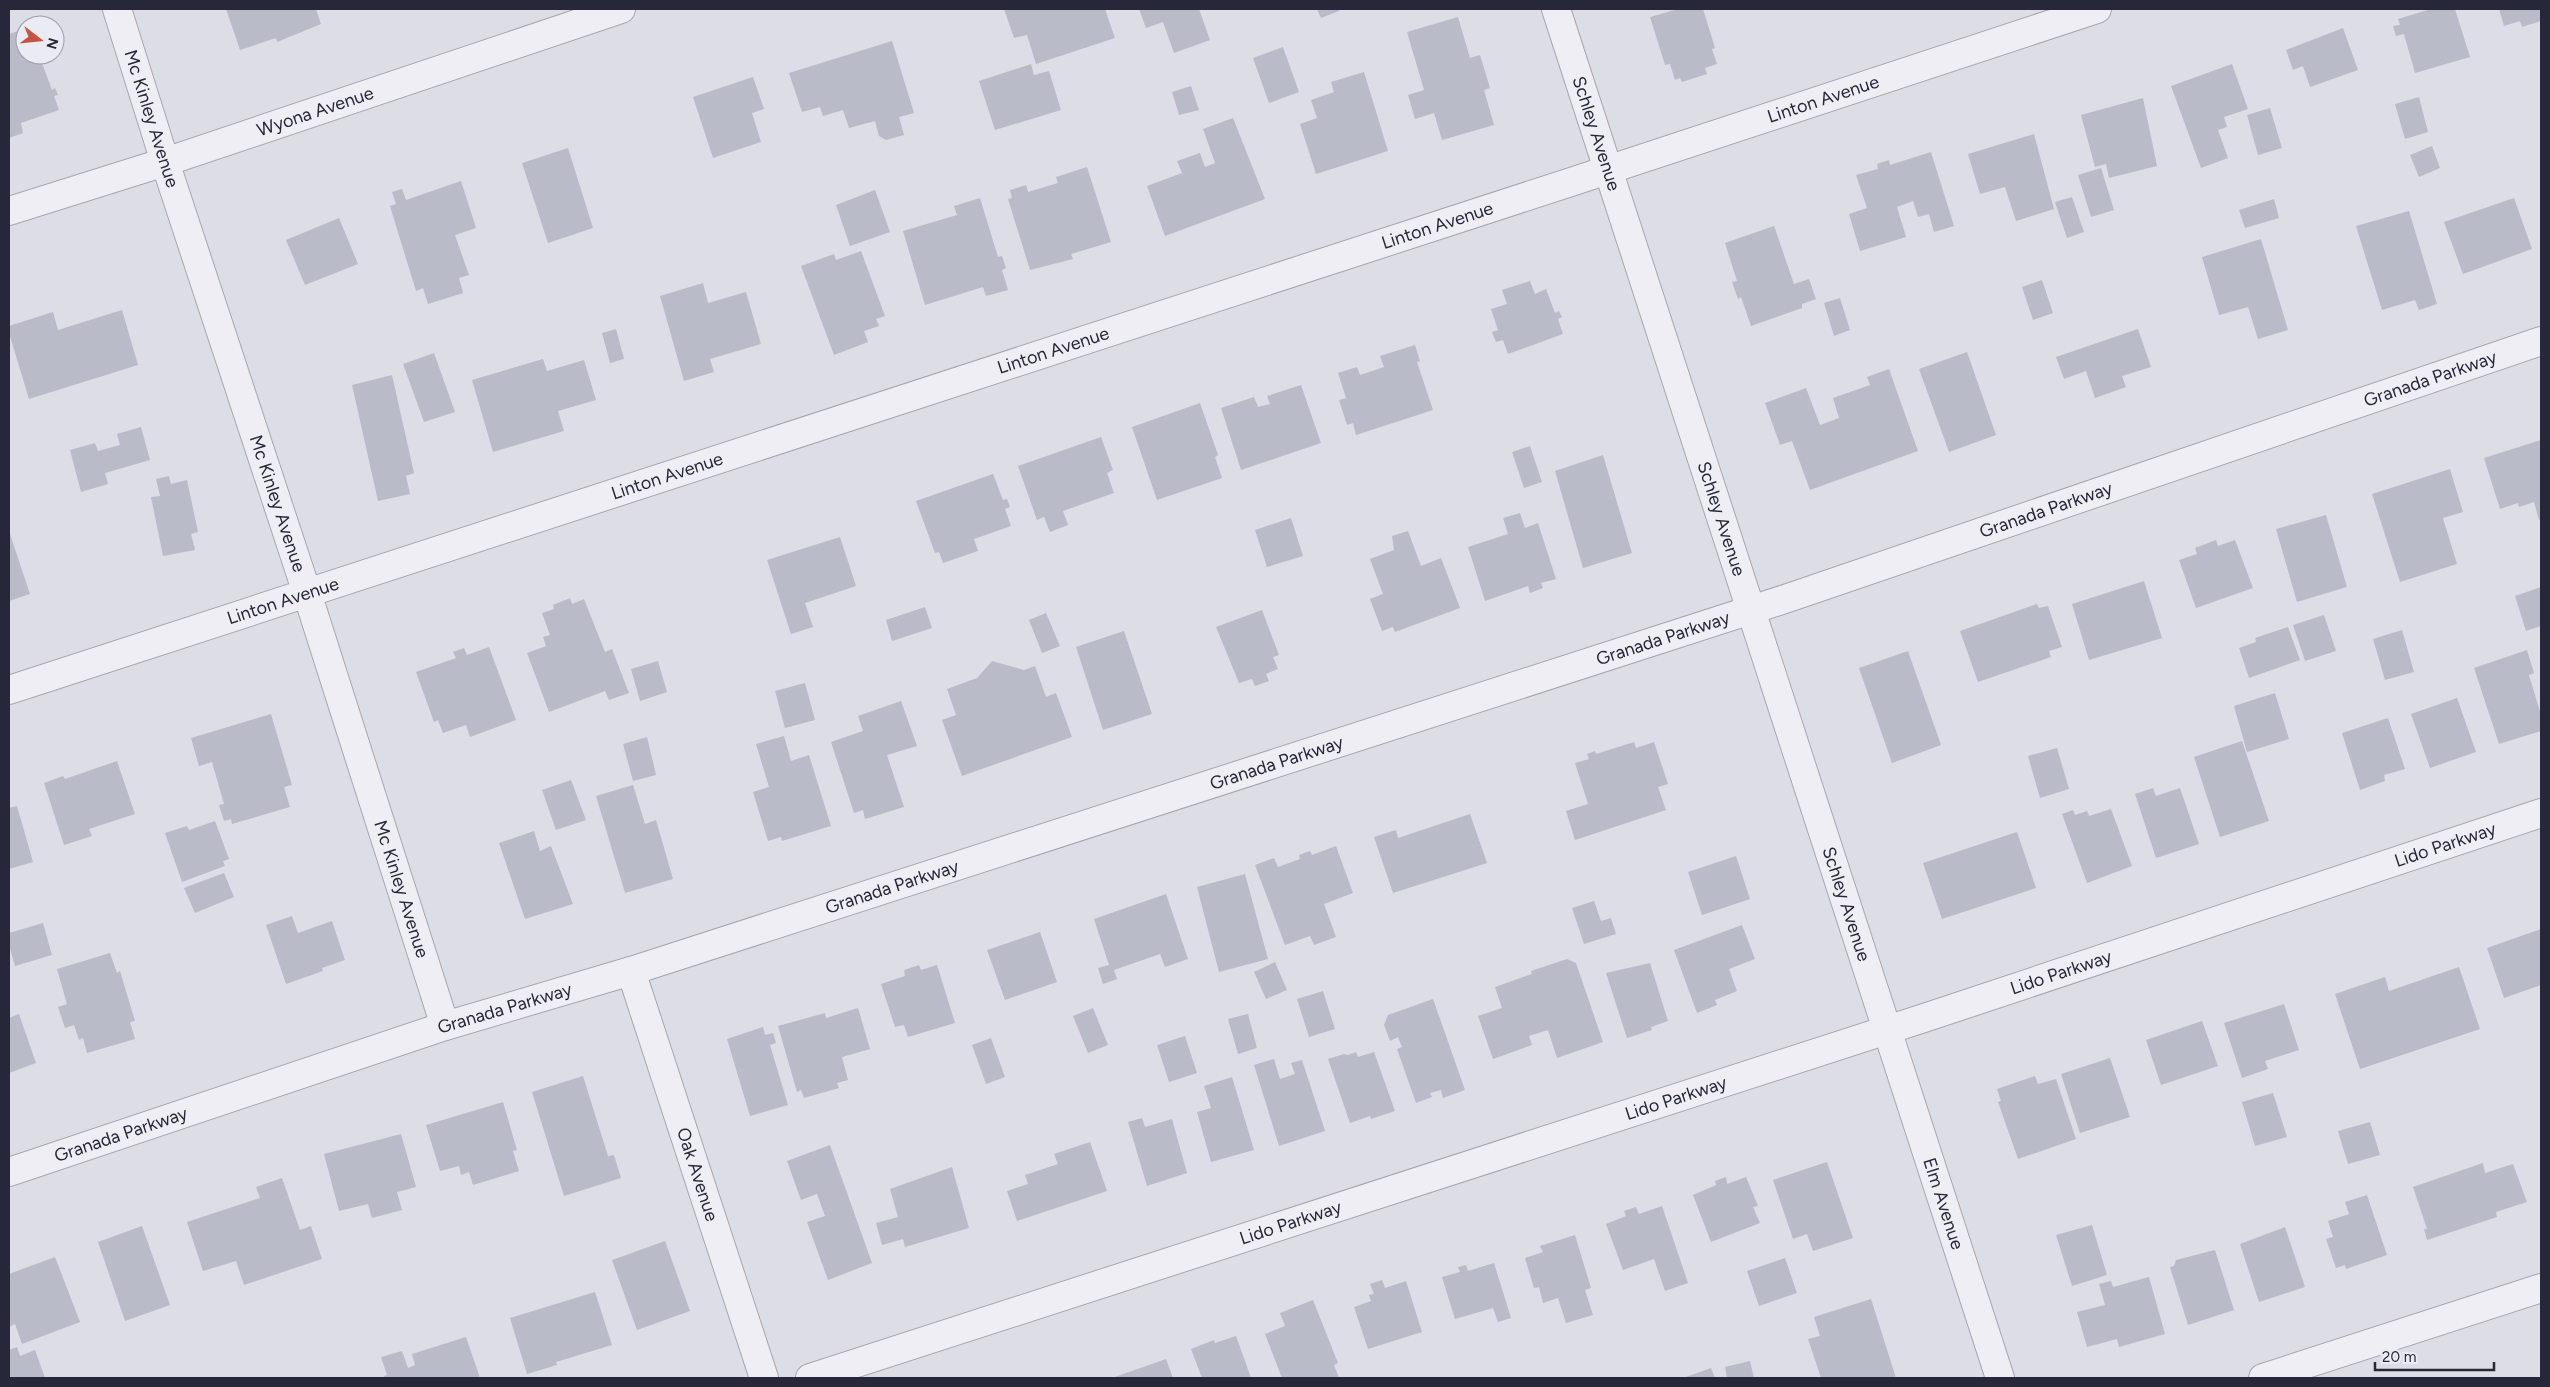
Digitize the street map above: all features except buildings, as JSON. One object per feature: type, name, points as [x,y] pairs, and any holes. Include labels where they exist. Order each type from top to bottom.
[{"type":"street","name":"Mc Kinley Avenue","points":[[117,9],[165,162],[307,593],[445,1026]]},
{"type":"street","name":"Wyona Avenue","points":[[9,212],[165,162],[586,14],[621,9]]},
{"type":"street","name":"Schley Avenue","points":[[1556,9],[1887,1031]]},
{"type":"street","name":"Linton Avenue","points":[[9,690],[2097,9]]},
{"type":"street","name":"Granada Parkway","points":[[9,1172],[445,1026],[631,971],[1751,610],[2541,341]]},
{"type":"street","name":"Lido Parkway","points":[[810,1378],[1887,1031],[2541,812]]},
{"type":"street","name":"Oak Avenue","points":[[631,971],[764,1378]]},
{"type":"street","name":"Elm Avenue","points":[[1887,1031],[2000,1378]]},
{"type":"street","points":[[2263,1378],[2541,1288]]}]
